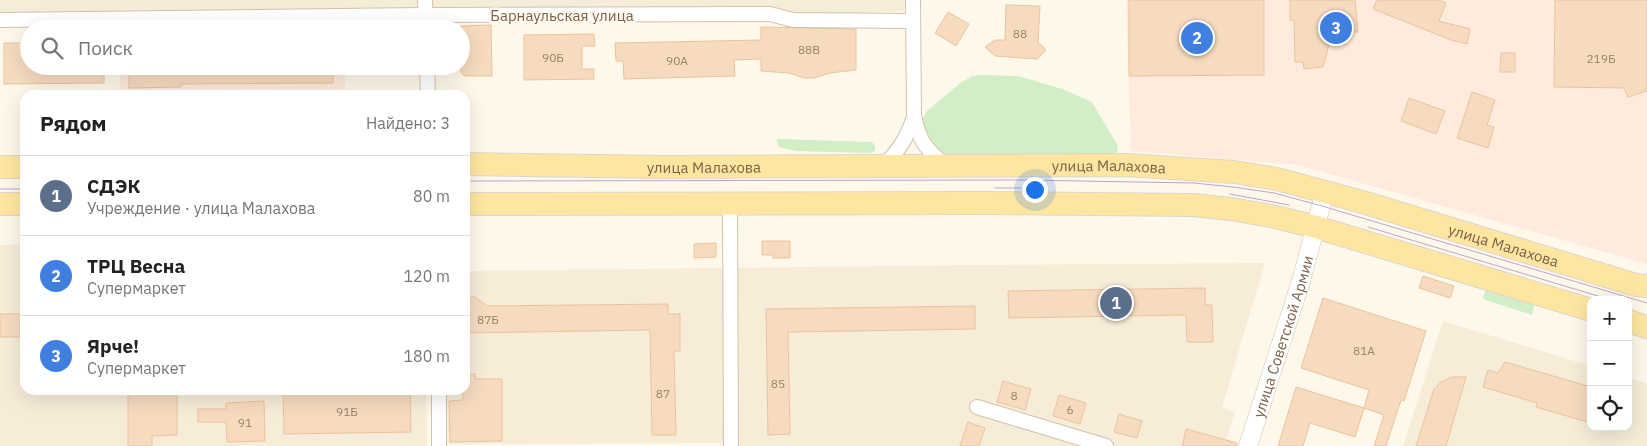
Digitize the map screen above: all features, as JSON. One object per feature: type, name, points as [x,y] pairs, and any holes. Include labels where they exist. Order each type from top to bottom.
[{"type":"main road","name":"улица Малахова","points":[[470,163],[582,166],[1127,165],[1234,172],[1277,179],[1325,191],[1636,285],[1647,286]]},
{"type":"main road","points":[[1023,203],[1024,166]]},
{"type":"main road","points":[[0,167],[20,167]]},
{"type":"main road","points":[[470,204],[1023,203],[1193,205],[1271,216],[1316,227],[1587,309]]},
{"type":"main road","points":[[0,204],[20,204]]},
{"type":"main road","points":[[1632,322],[1647,327]]},
{"type":"street","points":[[425,0],[426,20]]},
{"type":"street","points":[[913,0],[914,116],[917,131],[923,144],[946,166]]},
{"type":"street","name":"Барнаульская улица","points":[[470,21],[770,14],[793,20],[912,20]]},
{"type":"street","name":"Барнаульская улица","points":[[0,20],[20,20]]},
{"type":"street","points":[[427,75],[428,90]]},
{"type":"street","points":[[884,166],[897,152],[907,136],[914,116]]},
{"type":"street","name":"улица Советской Армии","points":[[1248,446],[1298,289],[1325,191]]},
{"type":"street","points":[[730,204],[731,446]]},
{"type":"street","points":[[439,395],[439,446]]},
{"type":"street","points":[[978,407],[1106,446]]},
{"type":"shaded area","points":[[0,0],[905,0],[904,11],[827,14],[0,18]]},
{"type":"shaded area","points":[[1126,0],[1647,0],[1647,264],[1298,165],[1131,151]]},
{"type":"shaded area","points":[[119,75],[345,75],[345,90],[120,90]]},
{"type":"shaded area","points":[[20,244],[20,395],[426,395],[427,446],[0,446],[0,245]]},
{"type":"shaded area","points":[[1265,263],[1222,407],[1235,412],[1224,446],[738,446],[738,443],[445,444],[444,395],[470,395],[470,271]]},
{"type":"shaded area","points":[[1443,321],[1587,365],[1587,431],[1632,431],[1632,379],[1647,383],[1647,446],[1403,446]]},
{"type":"green space","points":[[972,76],[1018,76],[1062,89],[1092,102],[1118,146],[1117,152],[1112,154],[942,154],[926,140],[921,130],[922,120],[927,111],[959,84]]},
{"type":"green space","points":[[779,139],[871,142],[875,145],[875,151],[870,153],[796,151],[779,147],[776,141]]},
{"type":"green space","points":[[1486,290],[1535,303],[1532,315],[1485,300],[1483,297]]},
{"type":"building","points":[[1129,0],[1264,0],[1264,75],[1129,76]]},
{"type":"building","points":[[1290,0],[1355,0],[1358,32],[1332,32],[1323,67],[1304,69],[1303,62],[1295,62],[1294,20],[1290,20]]},
{"type":"building","points":[[1377,0],[1438,0],[1446,3],[1439,21],[1470,29],[1467,44],[1451,40],[1373,9]]},
{"type":"building","points":[[1555,0],[1647,0],[1647,91],[1628,97],[1624,88],[1554,87]]},
{"type":"building","points":[[1006,5],[1040,6],[1038,42],[1046,50],[1037,59],[995,56],[985,47],[995,40],[1005,40]]},
{"type":"building","points":[[948,12],[969,24],[956,46],[935,33]]},
{"type":"building","points":[[491,25],[492,76],[463,75],[470,75],[470,26]]},
{"type":"building","points":[[761,27],[856,29],[856,70],[830,73],[814,78],[804,78],[789,73],[761,71],[761,59],[734,60],[735,76],[624,79],[623,61],[616,61],[615,43],[761,40]]},
{"type":"building","points":[[594,34],[595,46],[582,46],[582,69],[594,69],[594,79],[524,80],[524,35]]},
{"type":"building","points":[[4,43],[20,43],[20,75],[104,75],[104,83],[4,84]]},
{"type":"building","points":[[1501,53],[1515,53],[1515,72],[1500,72]]},
{"type":"building","points":[[129,75],[333,75],[333,83],[181,84],[181,87],[129,88]]},
{"type":"building","points":[[1472,92],[1495,100],[1487,125],[1494,127],[1488,148],[1457,138]]},
{"type":"building","points":[[1409,98],[1445,111],[1436,134],[1401,121]]},
{"type":"building","points":[[762,241],[790,241],[790,258],[773,258],[773,255],[762,255]]},
{"type":"building","points":[[716,243],[716,257],[694,258],[694,244]]},
{"type":"building","points":[[1423,276],[1454,286],[1450,298],[1419,288]]},
{"type":"building","points":[[1205,288],[1205,305],[1212,305],[1213,342],[1187,342],[1186,315],[1009,318],[1008,291]]},
{"type":"building","points":[[470,297],[475,297],[487,306],[668,304],[668,314],[680,314],[680,351],[674,351],[676,435],[652,435],[650,330],[470,333]]},
{"type":"building","points":[[1323,298],[1426,331],[1404,401],[1401,400],[1386,446],[1374,446],[1384,415],[1364,408],[1369,390],[1301,368]]},
{"type":"building","points":[[975,306],[975,329],[788,332],[790,434],[768,435],[766,309]]},
{"type":"building","points":[[0,314],[20,314],[20,337],[0,337]]},
{"type":"building","points":[[1505,362],[1587,386],[1587,422],[1536,407],[1537,403],[1483,387],[1488,370],[1498,373]]},
{"type":"building","points":[[470,374],[475,374],[475,379],[502,379],[502,441],[450,442],[449,401],[463,400],[463,395],[470,395]]},
{"type":"building","points":[[1452,377],[1466,377],[1446,446],[1416,446],[1434,389],[1441,382]]},
{"type":"building","points":[[1003,381],[1031,389],[1025,410],[997,402]]},
{"type":"building","points":[[1296,387],[1364,408],[1355,437],[1310,423],[1303,446],[1278,446]]},
{"type":"building","points":[[128,395],[177,395],[177,435],[152,436],[152,446],[128,446]]},
{"type":"building","points":[[283,395],[410,395],[411,432],[284,434]]},
{"type":"building","points":[[1059,395],[1086,403],[1080,424],[1053,416]]},
{"type":"building","points":[[264,401],[265,441],[227,442],[226,422],[198,422],[198,409],[226,409],[226,403]]},
{"type":"building","points":[[1119,414],[1142,421],[1137,438],[1114,432]]},
{"type":"building","points":[[968,422],[985,428],[979,446],[960,446]]},
{"type":"building","points":[[1186,429],[1237,443],[1237,446],[1182,446]]},
{"type":"tram line","points":[[470,181],[1023,180],[1194,183],[1233,187],[1274,193],[1322,206],[1647,303]]},
{"type":"tram line","points":[[995,188],[1047,188]]},
{"type":"tram line","points":[[0,189],[20,189]]},
{"type":"tram line","points":[[1230,194],[1289,205]]},
{"type":"tram line","points":[[1368,227],[1598,296]]},
{"type":"place","name":"Ярче!","points":[[1336,28]]},
{"type":"place","name":"ТРЦ Весна","points":[[1197,38]]},
{"type":"place","name":"СДЭК","points":[[1116,303]]}]
